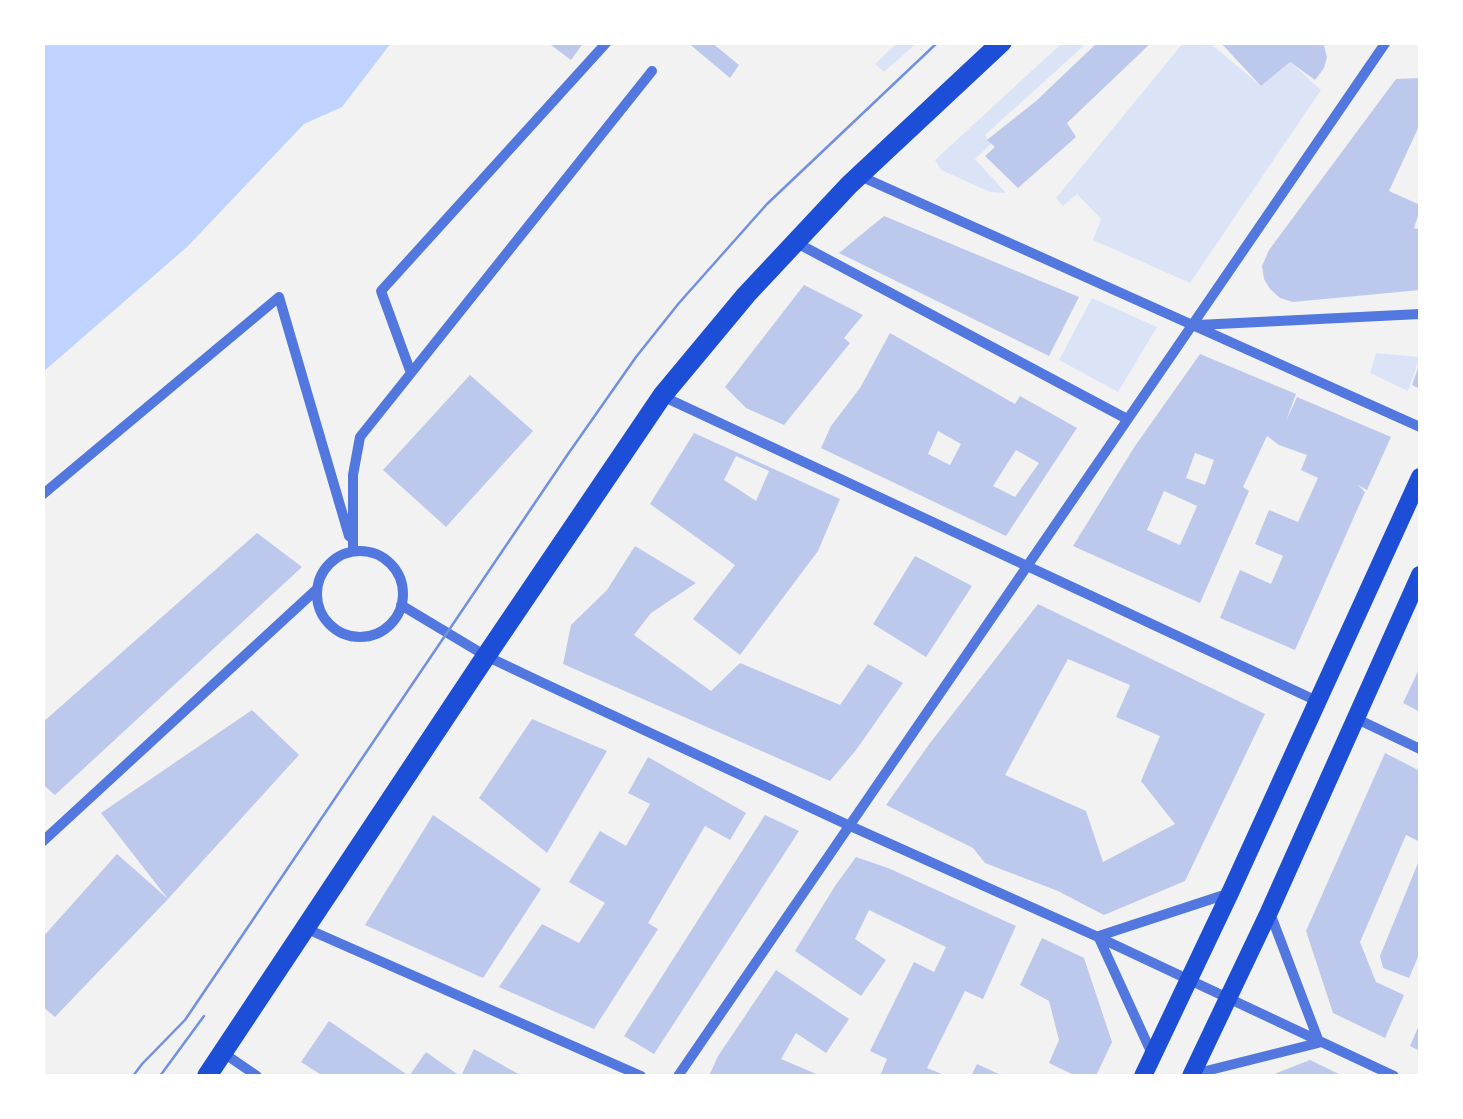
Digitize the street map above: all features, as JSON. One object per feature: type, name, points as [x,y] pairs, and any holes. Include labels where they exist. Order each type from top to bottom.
[{"type":"main road","points":[[207,1076],[662,396],[795,242],[1002,42]]},
{"type":"main road","points":[[1143,1076],[1420,477]]},
{"type":"main road","points":[[1191,1075],[1420,576]]},
{"type":"street","points":[[412,372],[381,291],[607,42]]},
{"type":"street","points":[[678,1076],[1386,42]]},
{"type":"street","points":[[354,552],[353,475],[360,437],[652,71]]},
{"type":"street","points":[[860,176],[1420,428]]},
{"type":"street","points":[[795,242],[1127,419]]},
{"type":"street","points":[[42,495],[279,297],[354,552]]},
{"type":"street","points":[[1192,325],[1420,314]]},
{"type":"street","points":[[662,396],[1317,701]]},
{"type":"street","points":[[354,552],[380,556],[392,565],[403,590],[396,618],[374,635],[359,637],[333,628],[318,604],[320,576],[328,564],[354,552]]},
{"type":"street","points":[[42,842],[317,590]]},
{"type":"street","points":[[402,605],[486,656],[1394,1076]]},
{"type":"street","points":[[1355,718],[1420,749]]},
{"type":"street","points":[[1098,937],[1230,893]]},
{"type":"street","points":[[1269,912],[1319,1042]]},
{"type":"street","points":[[305,928],[641,1076]]},
{"type":"street","points":[[1098,937],[1152,1056]]},
{"type":"street","points":[[1191,1075],[1319,1042]]},
{"type":"street","points":[[222,1052],[257,1076]]},
{"type":"shaded area","points":[[897,43],[917,43],[884,72],[875,64]]},
{"type":"shaded area","points":[[1062,43],[1087,43],[985,135],[991,144],[975,159],[1006,193],[990,192],[941,170],[935,160]]},
{"type":"shaded area","points":[[1183,43],[1210,43],[1261,86],[1290,62],[1321,90],[1190,283],[1093,240],[1101,219],[1077,194],[1063,206],[1056,198]]},
{"type":"shaded area","points":[[1092,298],[1157,327],[1118,392],[1059,360]]},
{"type":"shaded area","points":[[1376,353],[1420,357],[1408,391],[1370,373]]},
{"type":"water","points":[[43,42],[391,43],[342,107],[304,124],[187,247],[43,372]]},
{"type":"building","points":[[547,42],[584,42],[571,60]]},
{"type":"building","points":[[687,42],[711,42],[739,65],[730,78]]},
{"type":"building","points":[[1098,42],[1152,42],[1067,123],[1076,137],[1018,188],[985,156],[995,147],[987,140],[1036,101]]},
{"type":"building","points":[[1220,42],[1323,42],[1327,57],[1315,80],[1290,62],[1261,86]]},
{"type":"building","points":[[1420,78],[1420,124],[1389,191],[1418,204],[1420,199],[1414,228],[1420,230],[1420,290],[1293,302],[1280,298],[1264,279],[1262,266],[1269,250],[1396,79]]},
{"type":"building","points":[[884,216],[1079,297],[1049,356],[839,253]]},
{"type":"building","points":[[804,285],[863,315],[844,338],[850,343],[784,425],[746,408],[725,387]]},
{"type":"building","points":[[890,333],[1015,404],[1020,396],[1077,428],[1006,536],[821,448],[831,426],[860,388]],"holes":[[[938,431],[961,444],[950,465],[928,454]],[[1016,450],[1039,463],[1015,497],[993,486]]]},
{"type":"building","points":[[1200,354],[1296,394],[1286,421],[1297,397],[1391,437],[1367,490],[1358,485],[1365,492],[1295,650],[1220,618],[1240,570],[1271,584],[1283,556],[1255,544],[1269,510],[1298,522],[1318,478],[1301,470],[1307,455],[1267,436],[1243,487],[1249,491],[1200,603],[1073,546],[1135,446]],"holes":[[[1195,453],[1214,460],[1205,485],[1186,478]],[[1164,491],[1197,506],[1180,545],[1147,530]]]},
{"type":"building","points":[[1420,362],[1420,389],[1412,385]]},
{"type":"building","points":[[470,375],[533,431],[446,527],[383,470]]},
{"type":"building","points":[[694,433],[840,499],[818,551],[740,655],[693,619],[735,565],[650,504]],"holes":[[[736,456],[769,471],[756,501],[724,480]]]},
{"type":"building","points":[[257,533],[302,567],[55,795],[42,784],[42,723]]},
{"type":"building","points":[[635,546],[696,583],[651,613],[634,635],[711,691],[740,663],[840,705],[868,664],[903,683],[830,781],[563,664],[571,625],[607,590]]},
{"type":"building","points":[[915,556],[972,586],[926,657],[873,624]]},
{"type":"building","points":[[1038,604],[1265,714],[1185,881],[1104,915],[1058,891],[985,863],[973,848],[886,805]],"holes":[[[1068,659],[1130,685],[1116,717],[1160,736],[1141,781],[1175,824],[1103,862],[1086,811],[1005,775]]]},
{"type":"building","points":[[1420,667],[1420,712],[1403,703]]},
{"type":"building","points":[[252,710],[299,755],[168,899],[101,813]]},
{"type":"building","points":[[532,719],[607,751],[547,853],[479,798]]},
{"type":"building","points":[[1385,753],[1420,771],[1420,842],[1406,835],[1360,942],[1376,982],[1404,995],[1385,1038],[1333,1013],[1306,931]]},
{"type":"building","points":[[648,757],[746,813],[730,840],[705,826],[648,923],[658,929],[594,1029],[499,987],[542,924],[579,943],[605,903],[569,882],[600,831],[626,846],[650,804],[628,793]]},
{"type":"building","points":[[433,815],[541,889],[483,978],[365,925]]},
{"type":"building","points":[[765,815],[799,831],[654,1054],[624,1036]]},
{"type":"building","points":[[117,854],[168,899],[55,1017],[42,1006],[42,938]]},
{"type":"building","points":[[856,857],[1016,926],[983,999],[965,991],[927,1068],[947,1076],[880,1076],[887,1059],[870,1051],[914,962],[934,972],[946,947],[869,910],[855,939],[886,960],[861,996],[795,951]]},
{"type":"building","points":[[1420,858],[1420,952],[1409,978],[1383,968],[1380,956]]},
{"type":"building","points":[[1042,938],[1084,958],[1112,1042],[1096,1076],[1076,1076],[1049,1063],[1059,1040],[1049,1001],[1020,985]]},
{"type":"building","points":[[776,970],[849,1019],[826,1053],[796,1033],[781,1059],[821,1076],[709,1076],[718,1056]]},
{"type":"building","points":[[329,1021],[409,1076],[323,1076],[301,1062]]},
{"type":"building","points":[[1420,1023],[1420,1051],[1410,1046]]},
{"type":"building","points":[[474,1049],[522,1076],[461,1076]]},
{"type":"building","points":[[426,1052],[460,1076],[409,1076]]},
{"type":"building","points":[[1310,1060],[1343,1076],[1269,1076]]},
{"type":"building","points":[[977,1064],[1003,1076],[971,1076]]},
{"type":"tram line","points":[[133,1076],[185,1020],[636,357],[767,204],[938,42]]},
{"type":"tram line","points":[[160,1076],[204,1016]]}]
